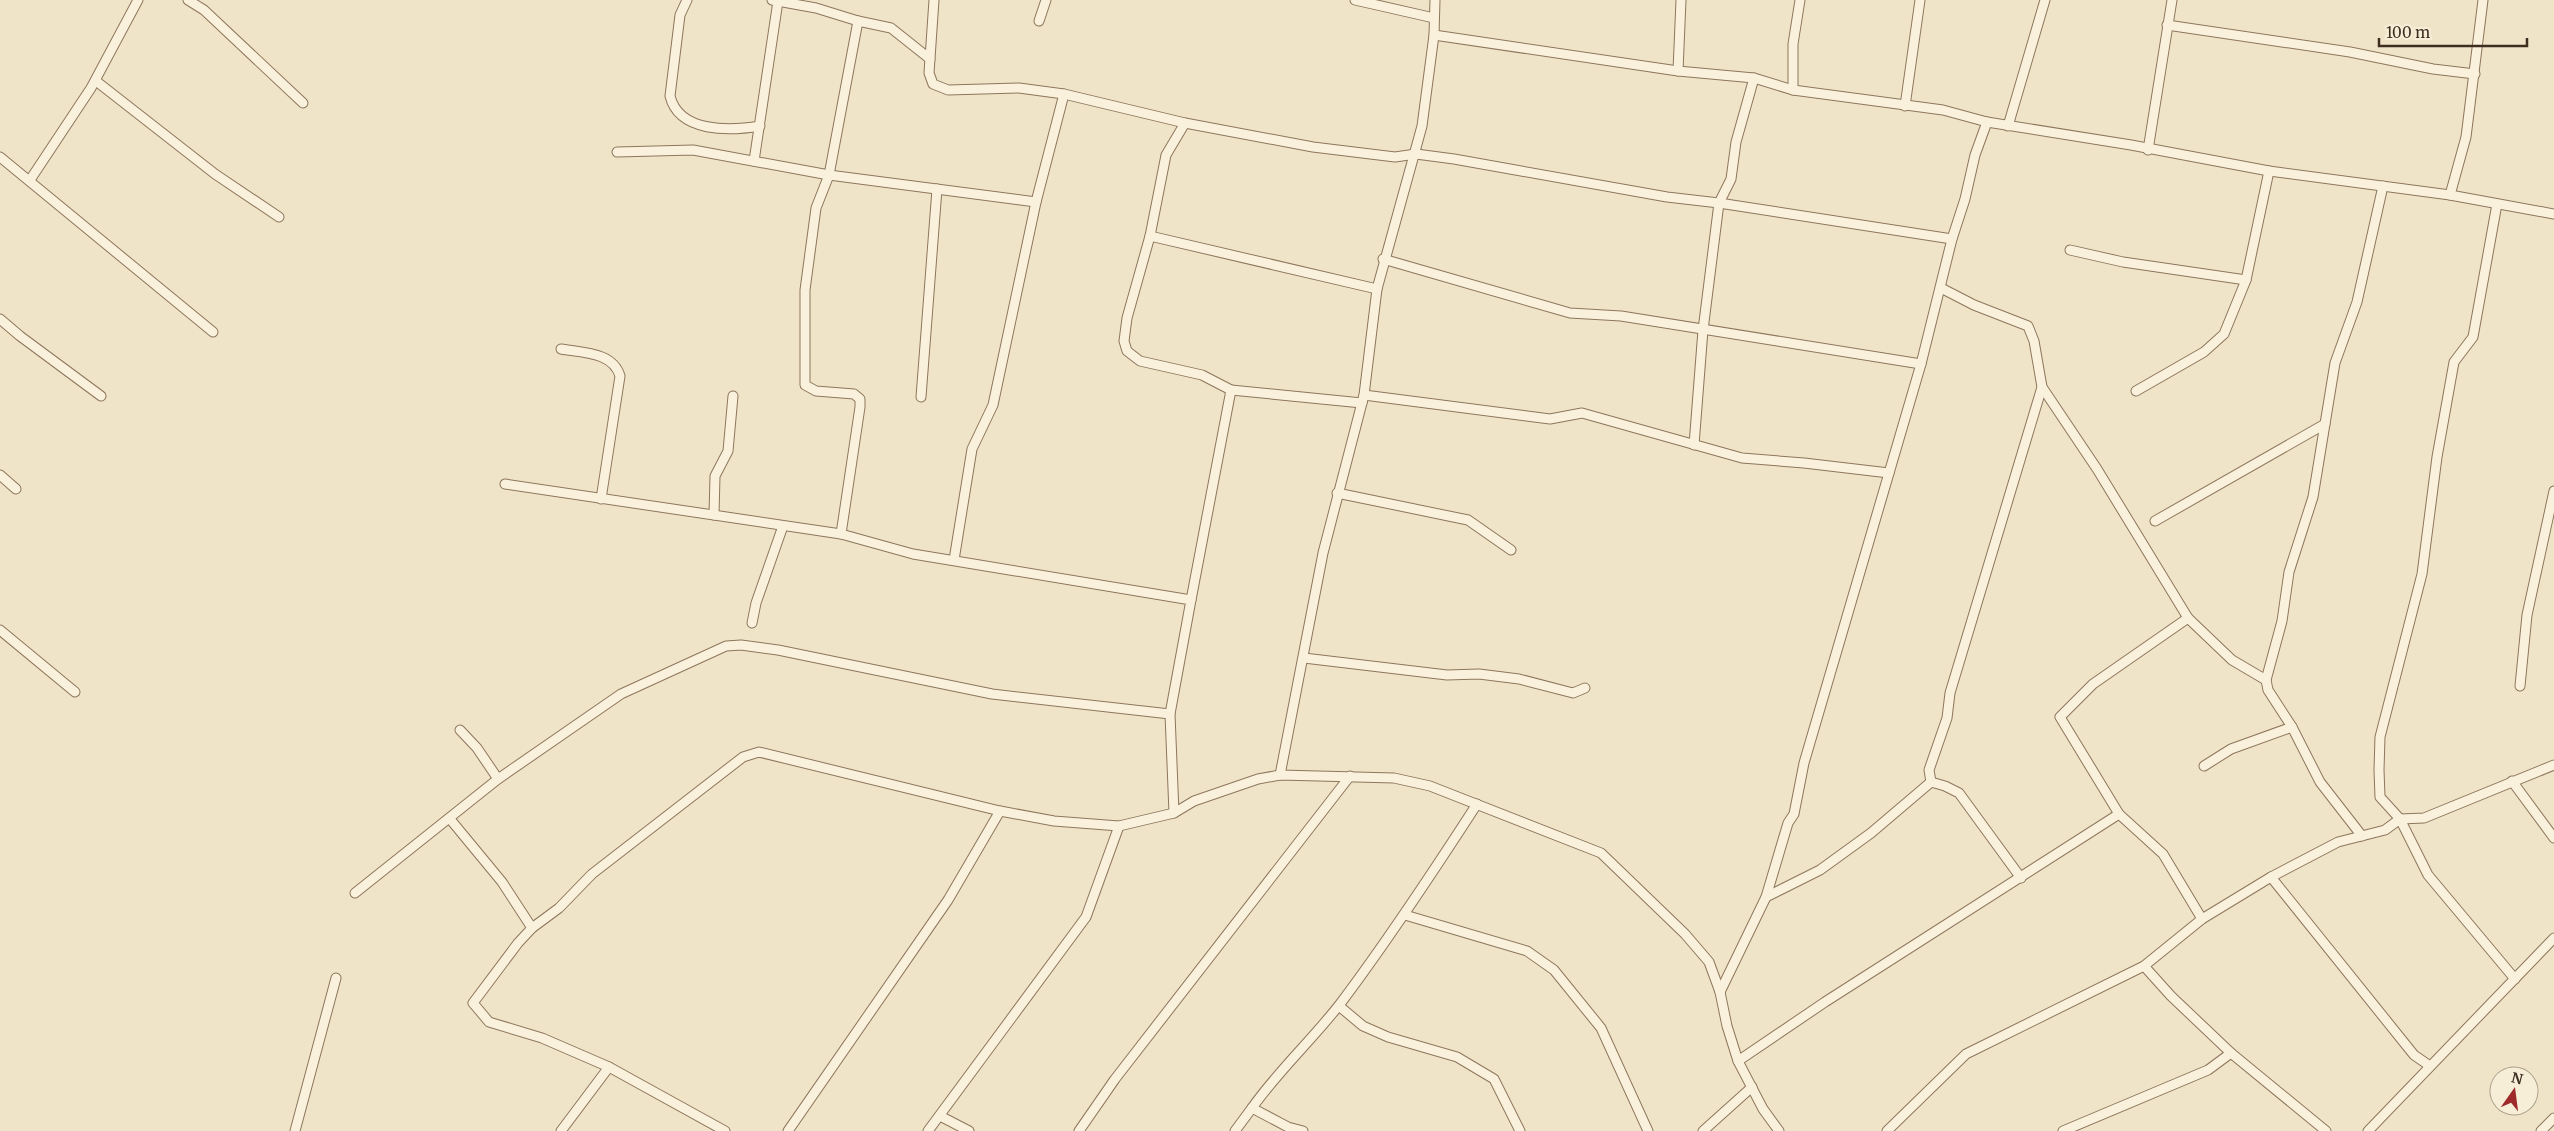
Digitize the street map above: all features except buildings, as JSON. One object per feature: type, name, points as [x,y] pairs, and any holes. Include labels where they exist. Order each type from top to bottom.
[{"type":"street","points":[[30,180],[96,81],[138,0]]},
{"type":"street","points":[[188,0],[204,10],[303,103]]},
{"type":"street","points":[[687,0],[680,15],[670,96],[673,107],[686,119],[708,128],[744,129],[760,126]]},
{"type":"street","points":[[934,0],[929,73],[933,84],[948,90],[1019,88],[1064,94],[1185,123],[1313,147],[1395,157],[1416,154],[1667,197],[1719,203],[1952,240]]},
{"type":"street","points":[[1039,21],[1046,0]]},
{"type":"street","points":[[1355,0],[1434,18]]},
{"type":"street","points":[[1280,775],[1292,706],[1304,658],[1312,606],[1337,493],[1363,399],[1376,289],[1383,259],[1416,154],[1422,126],[1434,35],[1435,0]]},
{"type":"street","points":[[1678,70],[1681,0]]},
{"type":"street","points":[[1793,90],[1793,44],[1800,0]]},
{"type":"street","points":[[1905,106],[1920,0]]},
{"type":"street","points":[[2008,126],[2045,0]]},
{"type":"street","points":[[2148,150],[2172,0]]},
{"type":"street","points":[[2450,195],[2466,138],[2483,0]]},
{"type":"street","points":[[754,161],[775,1],[801,3],[858,22],[891,28],[930,59]]},
{"type":"street","points":[[841,534],[860,400],[854,394],[816,391],[805,384],[804,290],[816,208],[829,175],[858,22]]},
{"type":"street","points":[[2167,25],[2350,52],[2433,69],[2475,74]]},
{"type":"street","points":[[1434,35],[1678,70],[1754,78],[1793,90],[1943,110],[2008,126],[2131,145],[2148,150],[2269,171],[2450,195],[2554,214]]},
{"type":"street","points":[[1694,446],[1703,330],[1719,203],[1731,179],[1736,142],[1754,78]]},
{"type":"street","points":[[96,81],[215,174],[279,217]]},
{"type":"street","points":[[954,560],[972,449],[993,405],[1036,202],[1064,94]]},
{"type":"street","points":[[1720,992],[1766,897],[1788,823],[1794,814],[1804,763],[1921,364],[1952,240],[1966,199],[1975,155],[1987,122]]},
{"type":"street","points":[[1185,123],[1166,155],[1150,236],[1128,318],[1124,341],[1126,351],[1140,361],[1202,375],[1231,390],[1363,399],[1550,419],[1582,413],[1649,430],[1694,446],[1742,458],[1889,473]]},
{"type":"street","points":[[617,152],[693,150],[829,175],[1036,202]]},
{"type":"street","points":[[0,157],[212,332]]},
{"type":"street","points":[[2136,391],[2204,352],[2224,334],[2246,280],[2269,171]]},
{"type":"street","points":[[2362,836],[2320,782],[2292,727],[2268,690],[2266,680],[2282,621],[2289,572],[2314,497],[2335,363],[2357,302],[2383,186]]},
{"type":"street","points":[[921,396],[937,189]]},
{"type":"street","points":[[2497,204],[2473,337],[2454,362],[2437,457],[2422,574],[2380,736],[2380,796],[2400,820],[2428,875],[2515,979]]},
{"type":"street","points":[[1150,236],[1376,289]]},
{"type":"street","points":[[2070,250],[2123,262],[2246,280]]},
{"type":"street","points":[[1383,259],[1570,313],[1622,316],[1921,364]]},
{"type":"street","points":[[1941,288],[1974,305],[2028,326],[2034,341],[2042,387],[2097,469],[2188,618],[2232,660],[2266,680]]},
{"type":"street","points":[[0,319],[101,396]]},
{"type":"street","points":[[562,349],[610,360],[617,366],[620,376],[601,499]]},
{"type":"street","points":[[1931,782],[1929,770],[1947,718],[1950,694],[2042,387]]},
{"type":"street","points":[[1174,813],[1170,714],[1231,390]]},
{"type":"street","points":[[714,515],[715,476],[728,451],[733,396]]},
{"type":"street","points":[[2155,521],[2324,424]]},
{"type":"street","points":[[0,475],[16,488]]},
{"type":"street","points":[[505,484],[841,534],[913,554],[1191,600]]},
{"type":"street","points":[[2520,686],[2527,615],[2554,491]]},
{"type":"street","points":[[1337,493],[1468,520],[1511,550]]},
{"type":"street","points":[[752,623],[756,603],[783,526]]},
{"type":"street","points":[[2188,618],[2093,684],[2060,717],[2119,814],[2163,854],[2202,919]]},
{"type":"street","points":[[0,630],[75,692]]},
{"type":"street","points":[[355,893],[498,779],[620,694],[726,646],[741,645],[778,650],[992,694],[1170,714]]},
{"type":"street","points":[[1304,658],[1447,675],[1479,674],[1519,679],[1573,693],[1585,688]]},
{"type":"street","points":[[2204,766],[2231,749],[2292,727]]},
{"type":"street","points":[[460,730],[477,748],[498,779]]},
{"type":"street","points":[[725,1131],[609,1067],[542,1038],[489,1022],[473,1003],[518,943],[532,928],[559,908],[592,874],[742,757],[759,752],[1000,811],[1054,821],[1119,826],[1174,813],[1194,801],[1258,779],[1280,775],[1394,778],[1421,784],[1477,804],[1601,853],[1685,934],[1709,962],[1720,992],[1727,1026],[1738,1061],[1763,1109],[1779,1131]]},
{"type":"street","points":[[1887,1131],[1966,1054],[2144,966],[2202,919],[2271,877],[2338,842],[2385,830],[2400,820],[2424,818],[2554,765]]},
{"type":"street","points":[[1079,1131],[1122,1072],[1350,776]]},
{"type":"street","points":[[2512,781],[2554,838]]},
{"type":"street","points":[[1931,782],[1959,793],[2021,878]]},
{"type":"street","points":[[1766,897],[1820,870],[1871,833],[1931,782]]},
{"type":"street","points":[[1234,1131],[1268,1086],[1338,1006],[1405,915],[1477,804]]},
{"type":"street","points":[[788,1131],[948,900],[1000,811]]},
{"type":"street","points":[[1738,1061],[1833,997],[2119,814]]},
{"type":"street","points":[[450,819],[502,882],[532,928]]},
{"type":"street","points":[[928,1131],[1086,917],[1119,826]]},
{"type":"street","points":[[2271,877],[2414,1055],[2430,1066]]},
{"type":"street","points":[[1405,915],[1527,951],[1554,970],[1601,1028],[1648,1131]]},
{"type":"street","points":[[2368,1131],[2554,938]]},
{"type":"street","points":[[2144,966],[2171,996],[2232,1053],[2326,1131]]},
{"type":"street","points":[[295,1131],[336,978]]},
{"type":"street","points":[[1338,1006],[1363,1026],[1388,1037],[1457,1057],[1494,1079],[1520,1131]]},
{"type":"street","points":[[2063,1131],[2208,1070],[2232,1053]]},
{"type":"street","points":[[561,1131],[609,1067]]},
{"type":"street","points":[[1703,1131],[1752,1087]]},
{"type":"street","points":[[1252,1108],[1288,1127],[1303,1131]]},
{"type":"street","points":[[940,1116],[969,1131]]},
{"type":"street","points":[[2541,1131],[2554,1118]]}]
